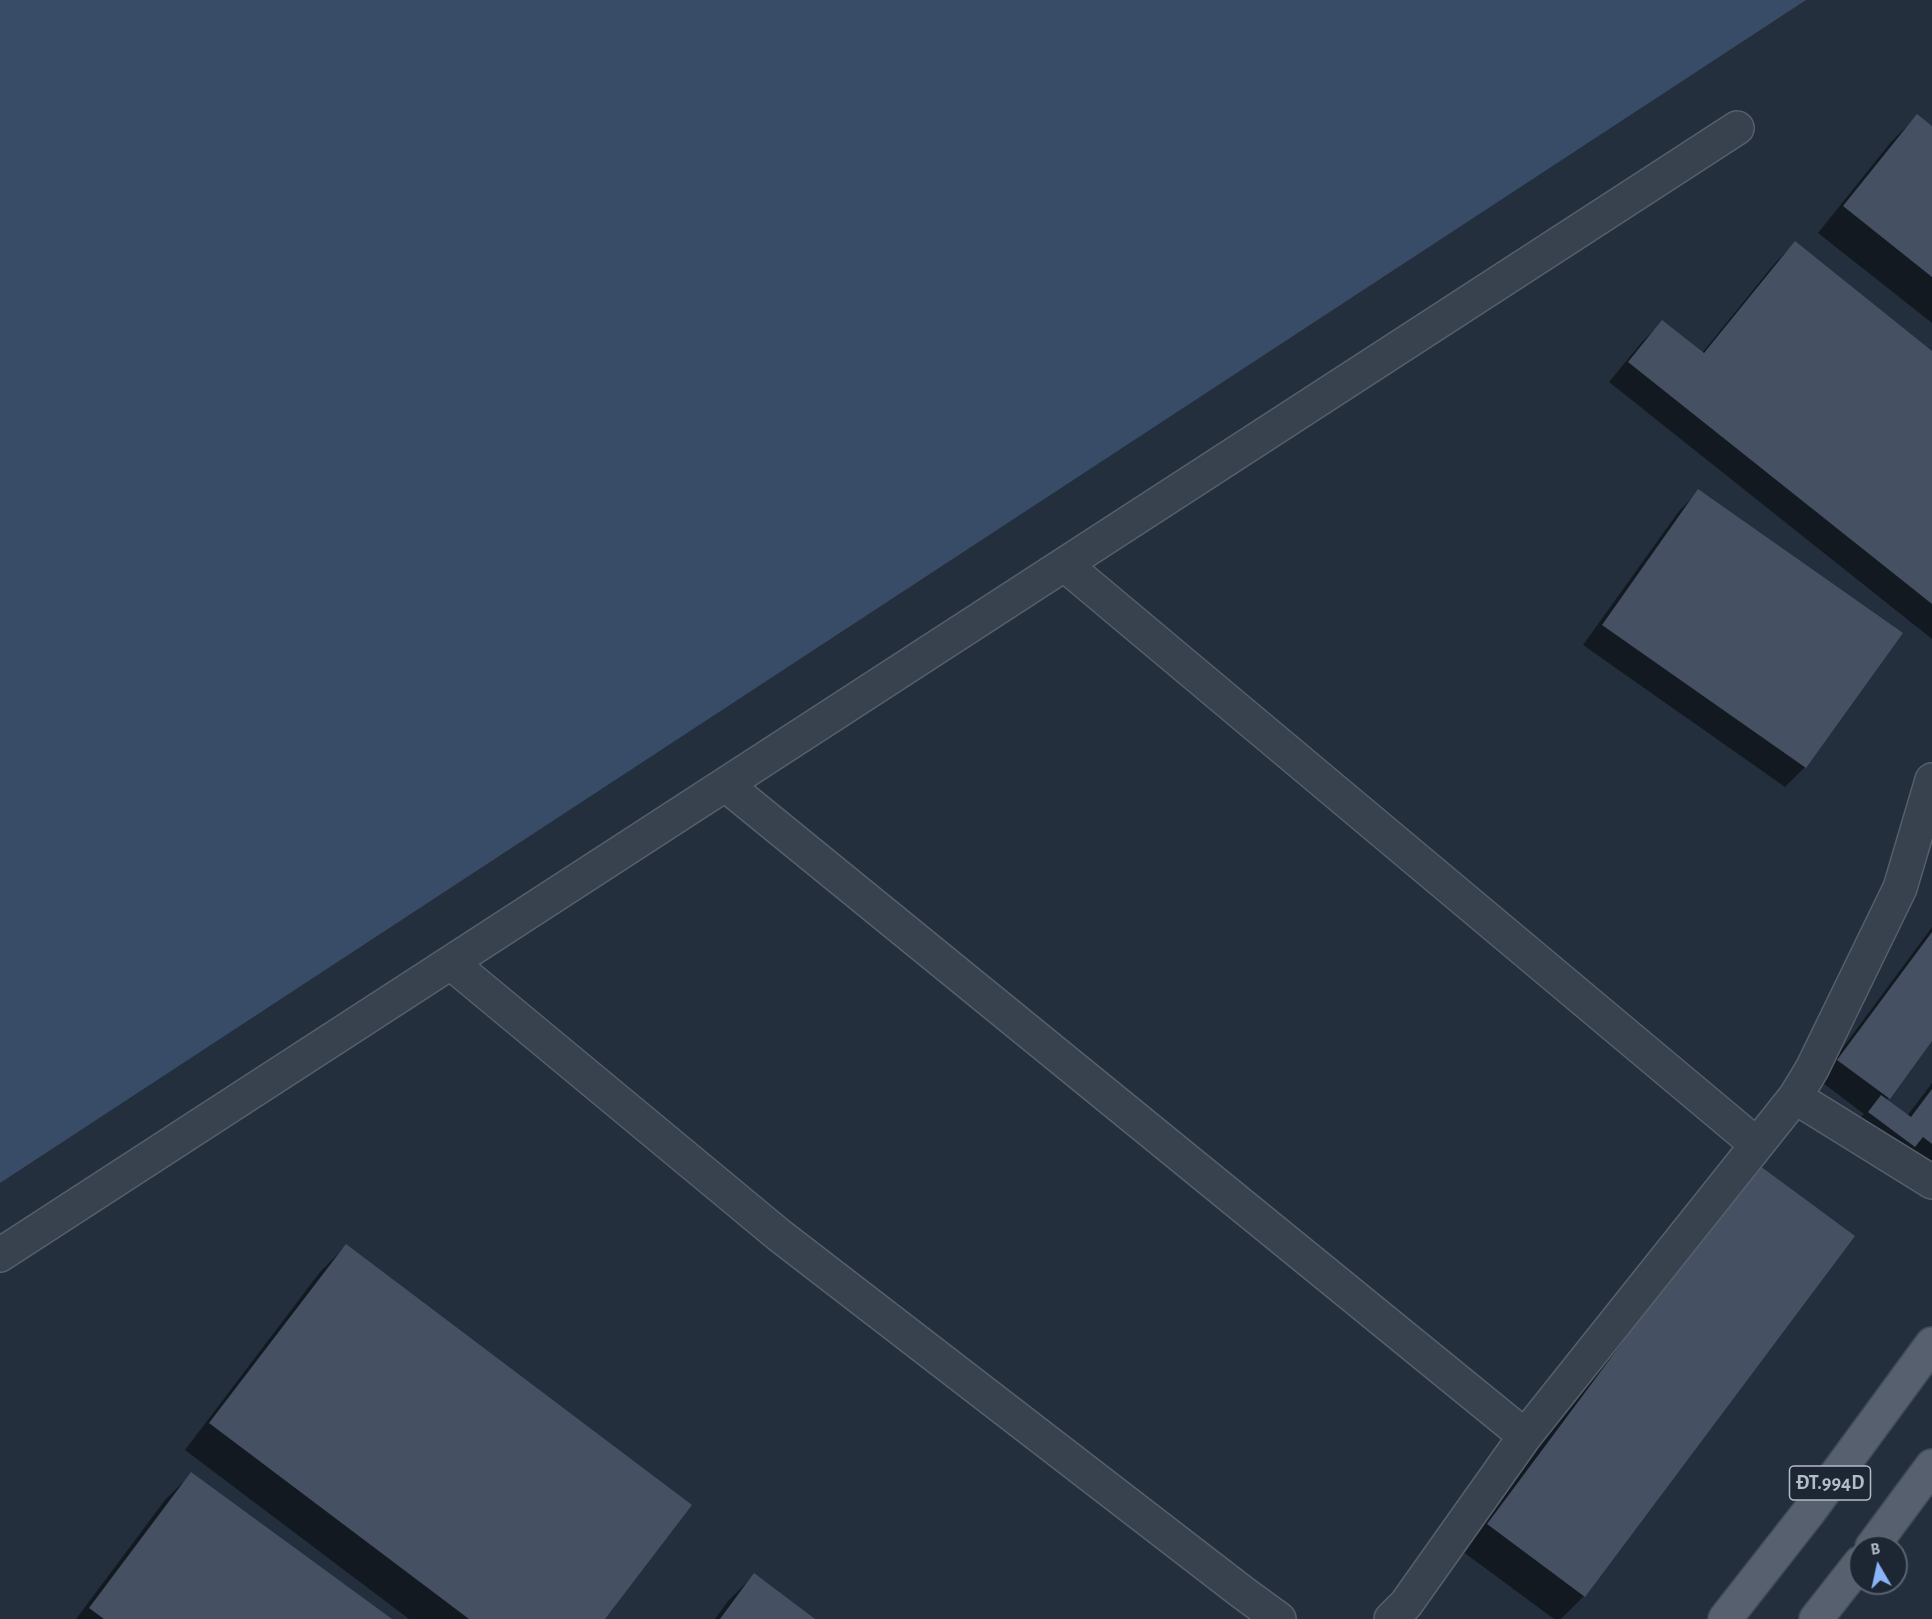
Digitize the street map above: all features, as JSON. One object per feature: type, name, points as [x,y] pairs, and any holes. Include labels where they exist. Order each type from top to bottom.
[{"type":"main road","name":"ĐT.994D","points":[[1725,1619],[1808,1513],[1932,1344]]},
{"type":"main road","name":"ĐT.994D","points":[[1881,1535],[1932,1466]]},
{"type":"main road","points":[[1816,1619],[1848,1578]]},
{"type":"lane","points":[[0,1255],[1737,128]]},
{"type":"lane","points":[[1065,565],[1756,1144]]},
{"type":"lane","points":[[1391,1619],[1406,1604],[1525,1436],[1795,1097],[1812,1069],[1900,888],[1932,780]]},
{"type":"lane","points":[[726,785],[1525,1436]]},
{"type":"lane","points":[[451,963],[779,1235],[1279,1619]]},
{"type":"lane","points":[[1795,1097],[1932,1182]]},
{"type":"water","points":[[0,0],[1806,0],[0,1183]]},
{"type":"building","points":[[1917,114],[1932,126],[1932,277],[1843,206]]},
{"type":"building","points":[[1795,241],[1932,351],[1932,604],[1628,362],[1662,320],[1704,353]]},
{"type":"building","points":[[1698,489],[1903,633],[1806,768],[1602,625]]},
{"type":"building","points":[[1932,932],[1932,1041],[1890,1099],[1837,1060]]},
{"type":"building","points":[[1932,1089],[1932,1144],[1923,1137],[1915,1147],[1868,1112],[1881,1095],[1911,1117]]},
{"type":"building","points":[[1756,1163],[1855,1236],[1585,1597],[1487,1524]]},
{"type":"building","points":[[346,1244],[692,1505],[605,1619],[469,1619],[209,1423]]},
{"type":"building","points":[[191,1472],[392,1619],[104,1619],[89,1608]]},
{"type":"building","points":[[754,1573],[815,1619],[720,1619]]}]
